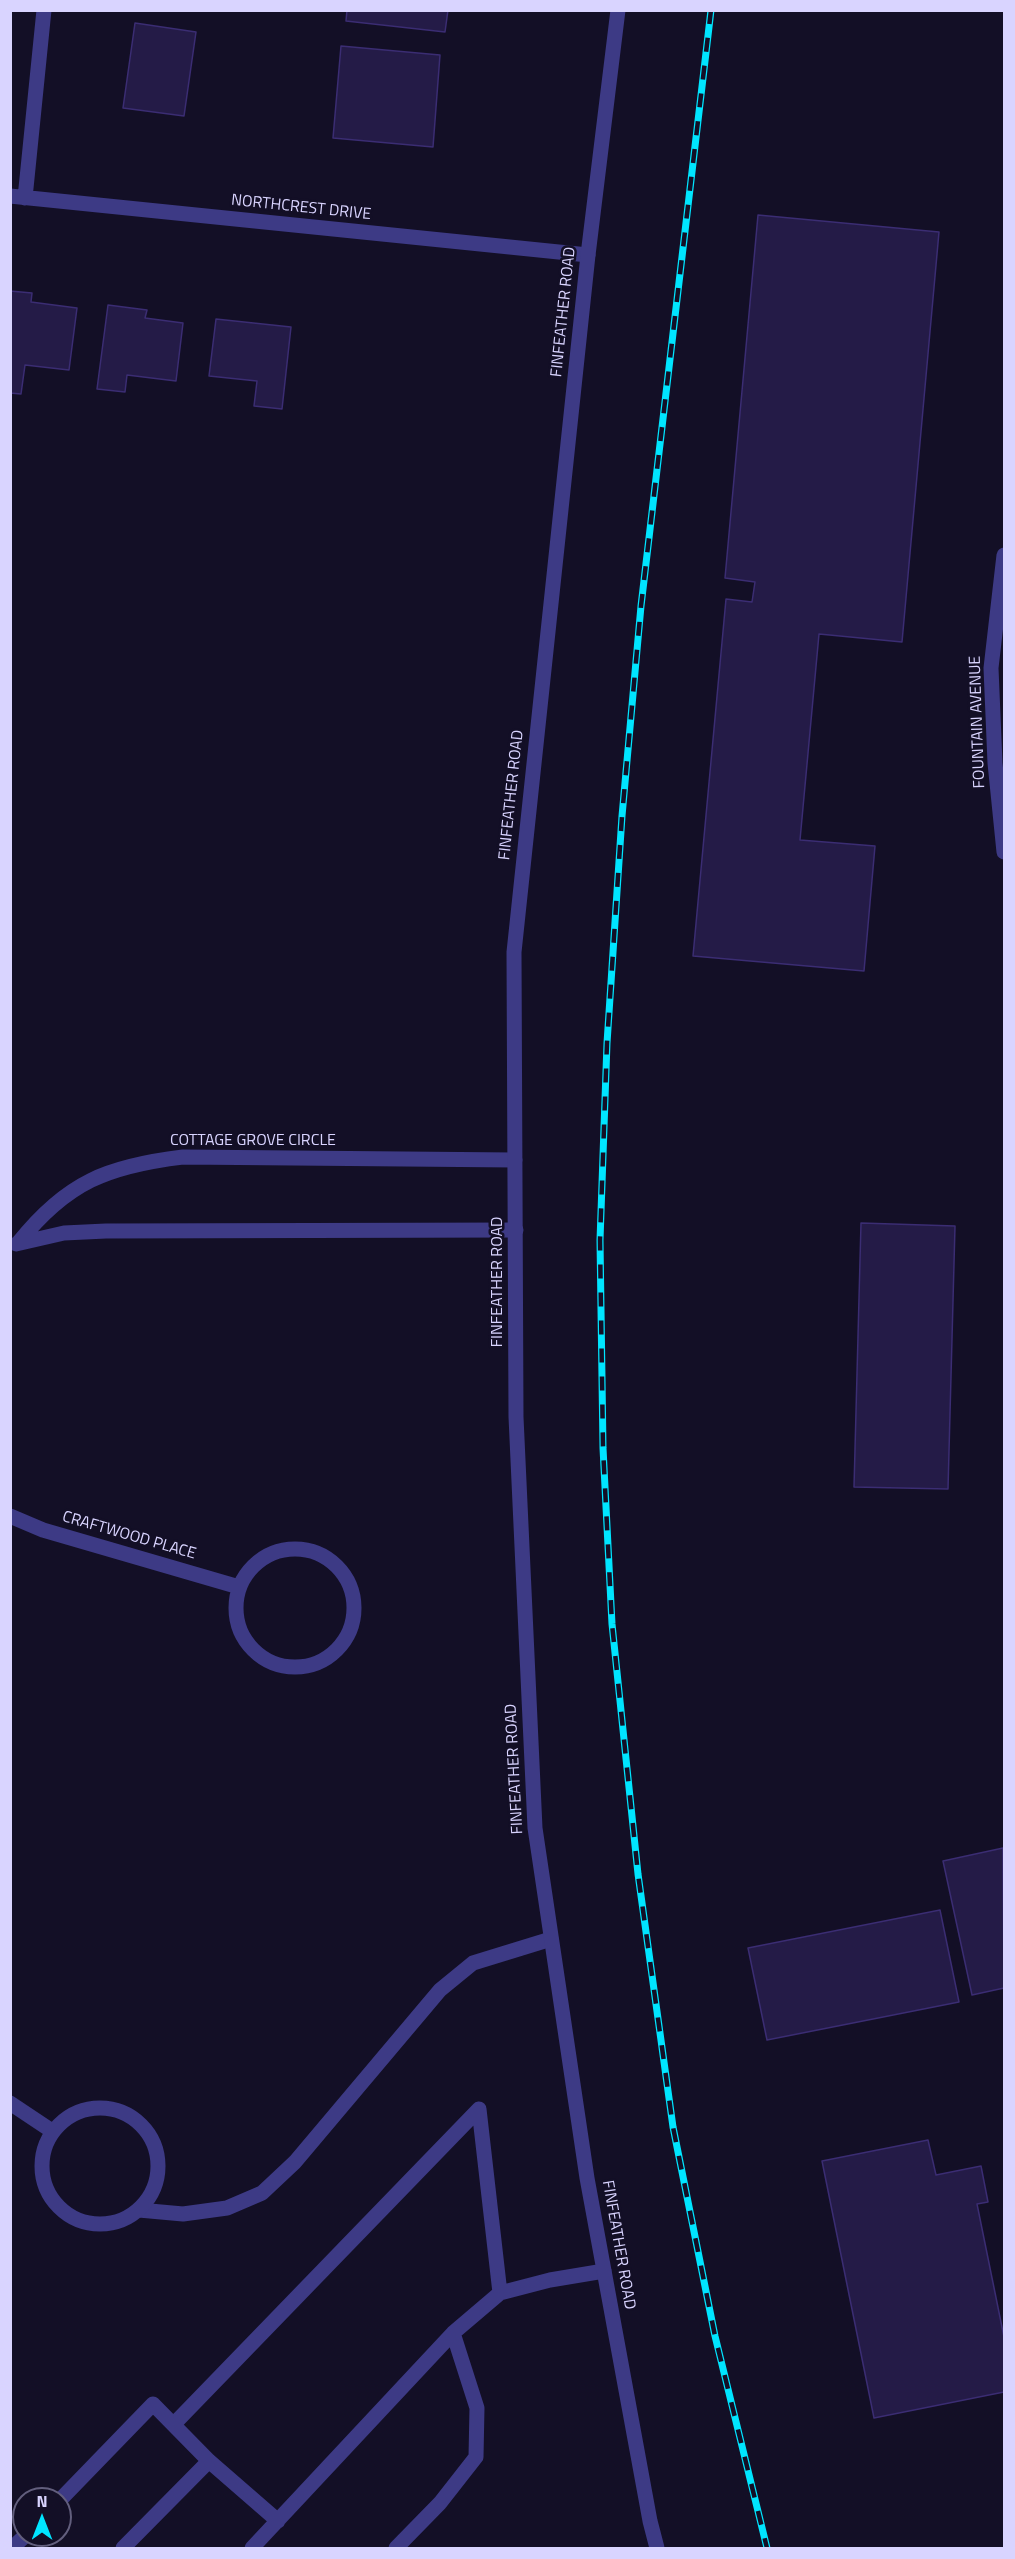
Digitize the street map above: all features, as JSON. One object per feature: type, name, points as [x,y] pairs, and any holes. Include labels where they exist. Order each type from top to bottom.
[{"type":"street","points":[[18,197],[44,10]]},
{"type":"street","name":"FINFEATHER ROAD","points":[[618,10],[588,255],[514,952],[516,1418],[535,1828],[587,2178],[650,2521],[657,2548]]},
{"type":"street","name":"NORTHCREST DRIVE","points":[[18,197],[588,255]]},
{"type":"street","name":"FOUNTAIN AVENUE","points":[[1005,555],[991,668],[995,763],[1005,852]]},
{"type":"street","name":"COTTAGE GROVE CIRCLE","points":[[15,1244],[41,1215],[62,1197],[87,1182],[127,1167],[154,1161],[183,1157],[515,1160]]},
{"type":"street","name":"COTTAGE GROVE CIRCLE","points":[[15,1244],[64,1233],[106,1231],[516,1230]]},
{"type":"street","name":"CRAFTWOOD PLACE","points":[[10,1516],[43,1530],[239,1587]]},
{"type":"street","points":[[285,1550],[305,1550],[324,1557],[340,1569],[351,1587],[355,1607],[352,1625],[343,1642],[330,1656],[313,1665],[294,1667],[275,1664],[259,1655],[246,1642],[238,1625],[235,1606],[239,1587],[249,1570],[265,1557],[285,1550]]},
{"type":"street","points":[[139,2210],[183,2214],[227,2208],[262,2193],[295,2162],[440,1990],[473,1963],[551,1939]]},
{"type":"street","points":[[10,2103],[52,2131]]},
{"type":"street","points":[[105,2107],[124,2112],[141,2123],[153,2140],[159,2159],[157,2178],[151,2195],[139,2210],[122,2220],[104,2224],[85,2223],[68,2215],[53,2202],[44,2186],[41,2167],[43,2148],[52,2131],[66,2118],[84,2109],[105,2107]]},
{"type":"street","points":[[174,2424],[479,2109],[500,2293]]},
{"type":"street","points":[[252,2548],[453,2333],[500,2293],[550,2280],[604,2271]]},
{"type":"street","points":[[396,2548],[440,2503],[476,2457],[477,2408],[453,2333]]},
{"type":"street","points":[[72,2488],[153,2404],[209,2461],[278,2522]]},
{"type":"street","points":[[123,2548],[209,2461]]},
{"type":"building","points":[[347,10],[448,10],[445,32],[346,21]]},
{"type":"building","points":[[135,23],[196,32],[184,116],[123,108]]},
{"type":"building","points":[[341,46],[440,55],[433,147],[333,138]]},
{"type":"building","points":[[758,215],[939,232],[902,642],[819,634],[800,840],[875,846],[864,971],[693,956],[726,599],[752,602],[755,582],[725,578]]},
{"type":"building","points":[[10,291],[32,293],[31,302],[77,308],[69,370],[25,365],[21,394],[10,393]]},
{"type":"building","points":[[108,305],[147,310],[145,318],[183,323],[176,381],[127,375],[125,392],[97,389]]},
{"type":"building","points":[[216,319],[291,327],[282,409],[254,406],[257,381],[209,376]]},
{"type":"building","points":[[861,1223],[955,1226],[948,1489],[854,1487]]},
{"type":"building","points":[[1003,1848],[1004,1988],[972,1995],[943,1861]]},
{"type":"building","points":[[940,1910],[959,2002],[767,2040],[748,1948]]},
{"type":"building","points":[[928,2140],[936,2175],[981,2166],[988,2202],[977,2204],[1004,2337],[1004,2392],[874,2418],[822,2161]]},
{"type":"railway","points":[[711,10],[641,606],[622,816],[607,1043],[600,1240],[603,1448],[612,1624],[638,1874],[673,2127],[715,2336],[767,2548]]}]
